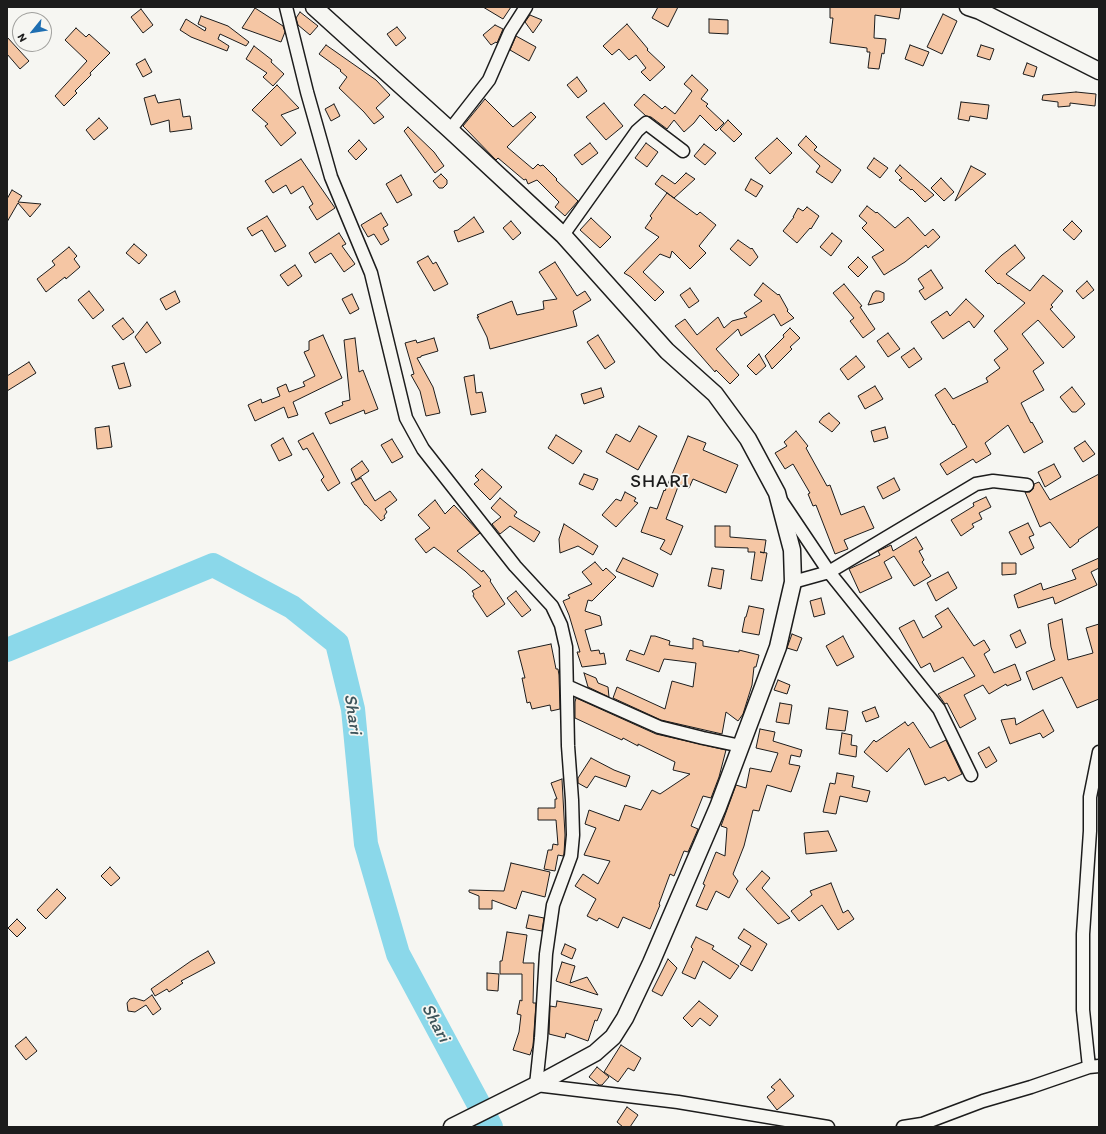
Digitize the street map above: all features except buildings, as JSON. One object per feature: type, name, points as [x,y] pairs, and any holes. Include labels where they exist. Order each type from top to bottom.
[{"type":"street","points":[[286,7],[307,92],[331,177],[371,273],[406,418],[423,448],[515,566],[552,606],[562,625],[566,646],[568,746],[573,835],[571,856],[553,905],[546,954],[541,1038],[536,1085]]},
{"type":"street","points":[[314,7],[450,130],[563,236],[667,351],[715,394],[748,439],[777,494],[829,572],[939,709],[971,775]]},
{"type":"street","points":[[450,130],[489,80],[510,32],[526,7]]},
{"type":"street","points":[[968,7],[980,11],[1099,71]]},
{"type":"street","points":[[563,236],[637,131],[646,123],[683,151]]},
{"type":"street","points":[[793,582],[829,572],[976,484],[993,481],[1027,485]]},
{"type":"street","points":[[458,1124],[536,1085],[595,1053],[613,1037],[625,1018],[651,963],[715,814],[778,646],[793,582],[792,550],[777,494]]},
{"type":"street","points":[[567,686],[660,727],[741,746]]},
{"type":"street","points":[[903,1127],[922,1124],[982,1101],[1031,1087],[1094,1066],[1083,1010],[1083,934],[1095,834],[1090,797],[1099,752]]},
{"type":"street","points":[[536,1085],[678,1102],[828,1127]]},
{"type":"waterway","name":"Shari","points":[[7,650],[213,565],[292,607],[337,643],[353,709],[366,844],[398,954],[491,1127]]},
{"type":"district","name":"SHARI","points":[[660,482]]}]
